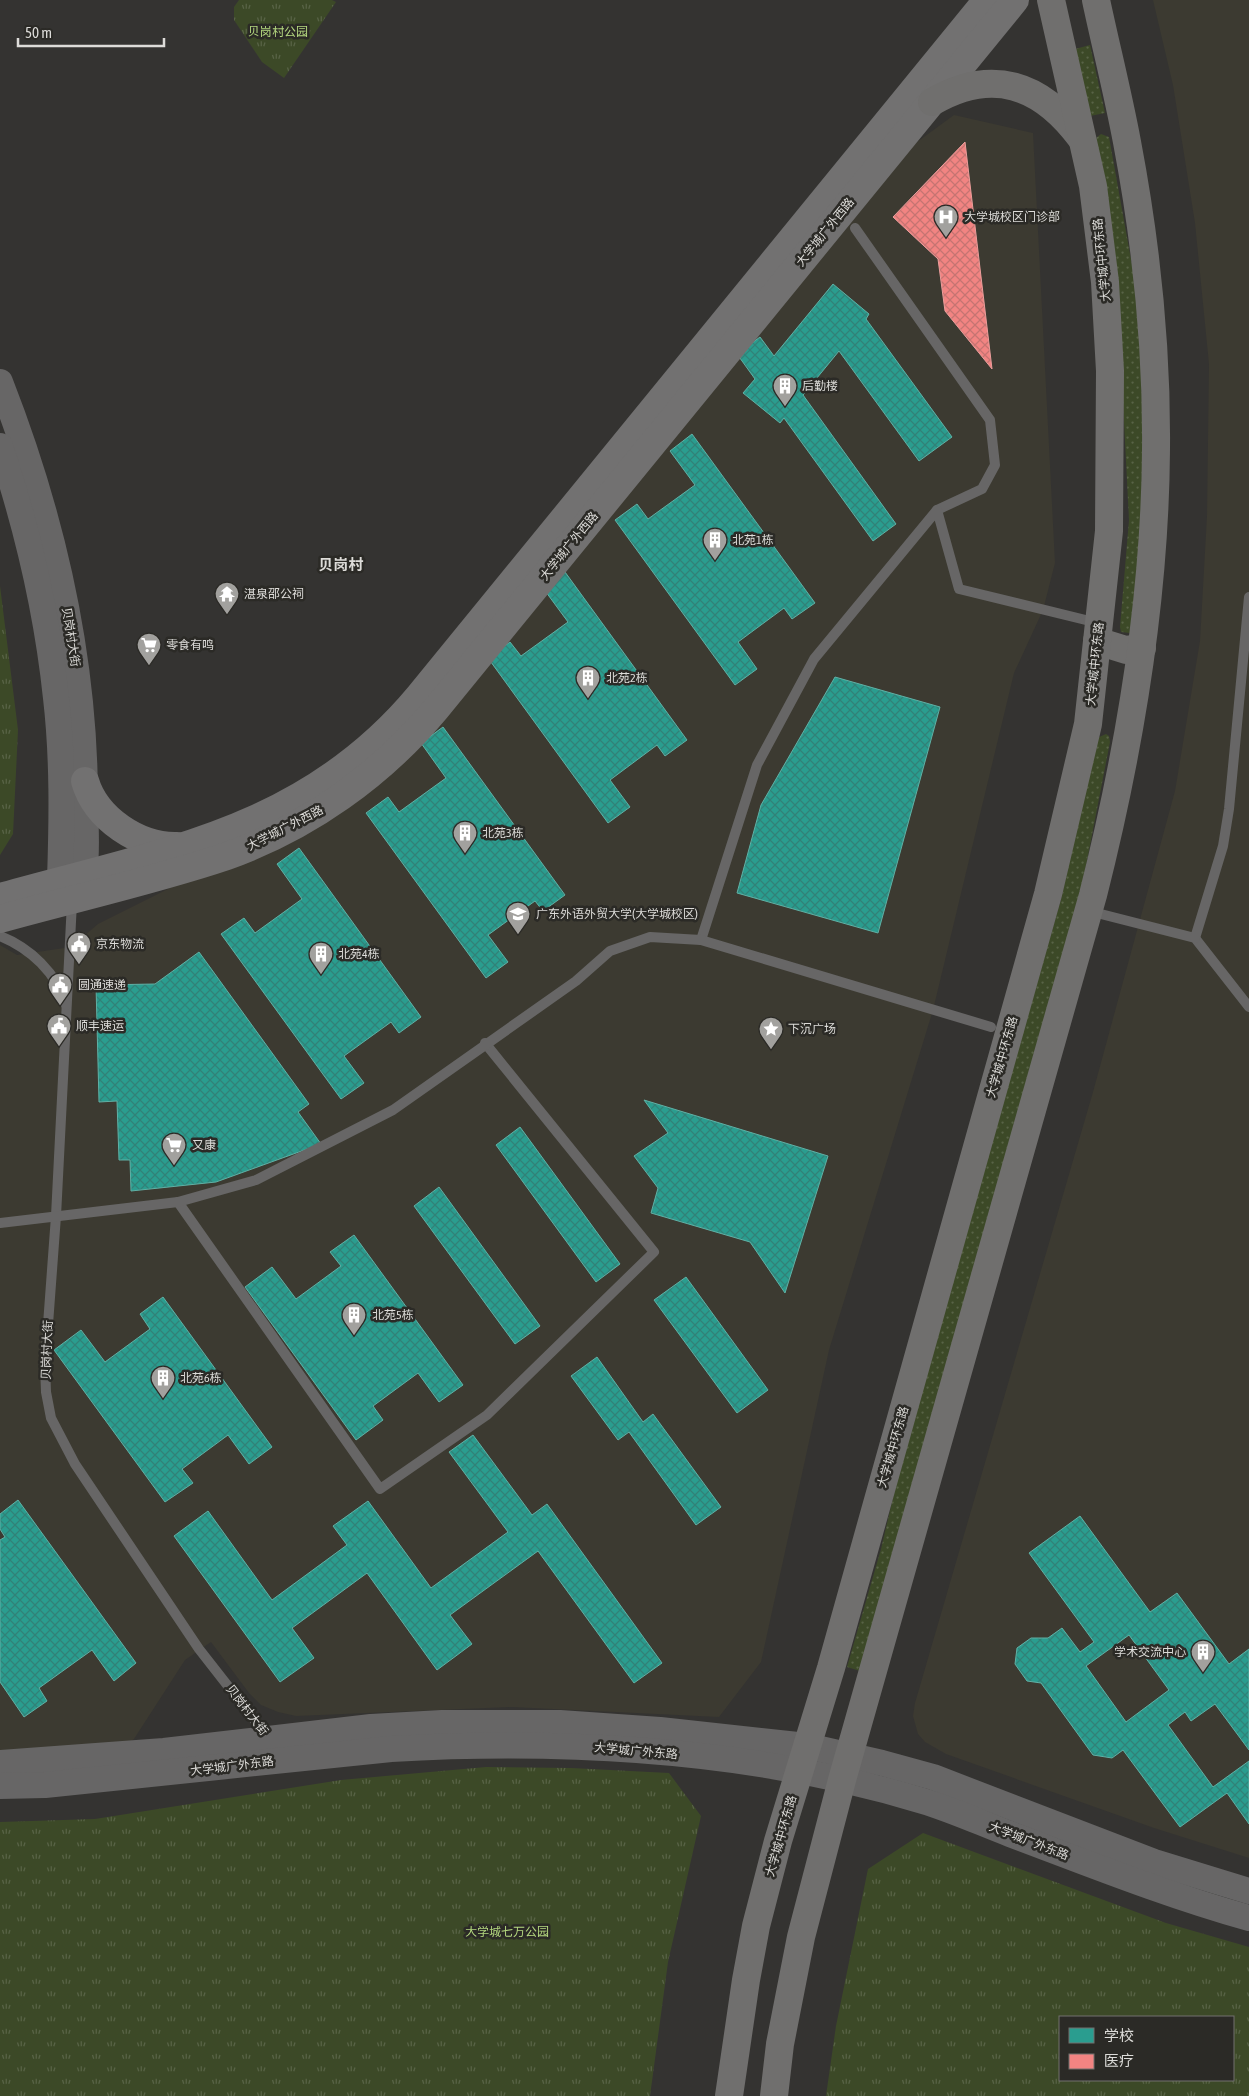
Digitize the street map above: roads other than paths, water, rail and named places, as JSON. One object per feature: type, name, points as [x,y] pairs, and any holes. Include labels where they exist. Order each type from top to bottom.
[{"type":"main road","name":"大学城广外西路","points":[[0,919],[72,884],[220,835],[258,819],[318,786],[361,755],[404,713],[987,0]]},
{"type":"main road","name":"大学城广外西路","points":[[0,897],[228,855],[267,839],[330,805],[392,756],[431,716],[1015,0]]},
{"type":"main road","name":"大学城中环东路","points":[[729,2096],[756,1926],[1048,894],[1073,793],[1089,715],[1110,506],[1110,371],[1100,234],[1083,137],[1051,0]]},
{"type":"main road","points":[[774,2096],[780,2044],[801,1937],[845,1768],[1105,848],[1130,723],[1142,648],[1155,487],[1155,404],[1145,269],[1134,181],[1096,0]]},
{"type":"main road","points":[[932,102],[945,94],[973,85],[1000,83],[1014,86],[1037,96],[1061,114],[1083,137],[1109,122],[1123,123]]},
{"type":"main road","points":[[1098,632],[1112,647],[1126,650],[1142,648]]},
{"type":"main road","points":[[1089,715],[1110,716],[1130,723]]},
{"type":"main road","points":[[85,781],[92,799],[118,826],[153,843],[184,846]]},
{"type":"street","name":"贝岗村大街","points":[[0,382],[24,442],[66,609],[82,719],[85,781],[72,884]]},
{"type":"street","name":"贝岗村大街","points":[[0,446],[28,543],[52,664],[60,734],[72,884]]},
{"type":"street","name":"大学城广外东路","points":[[0,1786],[45,1785],[277,1750],[371,1727],[433,1723],[550,1723],[660,1730],[845,1768],[933,1777],[1154,1862],[1249,1891]]},
{"type":"street","name":"大学城广外东路","points":[[0,1763],[155,1752],[277,1750]]},
{"type":"street","name":"大学城广外东路","points":[[845,1768],[925,1802],[1146,1886],[1249,1918]]},
{"type":"lane","points":[[700,940],[757,765],[814,658],[937,510],[982,490],[995,465],[990,420],[856,228]]},
{"type":"lane","points":[[937,510],[958,589],[1098,632]]},
{"type":"lane","points":[[1195,938],[1223,846],[1230,809],[1249,598]]},
{"type":"lane","name":"贝岗村大街","points":[[72,884],[68,1012],[45,1365],[46,1392],[51,1418],[75,1464],[199,1649],[277,1750]]},
{"type":"lane","points":[[1088,910],[1195,938],[1249,1007]]},
{"type":"lane","points":[[0,936],[18,945],[41,963],[56,984],[68,1012]]},
{"type":"lane","points":[[0,1223],[178,1202],[256,1180],[393,1110],[485,1043],[576,981],[610,951],[650,937],[700,940],[991,1027]]},
{"type":"lane","points":[[178,1202],[380,1489],[487,1415],[654,1252],[485,1043]]},
{"type":"place","name":"大学城校区门诊部","points":[[946,238]]},
{"type":"place","name":"后勤楼","points":[[785,407]]},
{"type":"place","name":"北苑1栋","points":[[715,561]]},
{"type":"place","name":"湛泉邵公祠","points":[[227,615]]},
{"type":"place","name":"零食有鸣","points":[[149,666]]},
{"type":"place","name":"北苑2栋","points":[[588,699]]},
{"type":"place","name":"北苑3栋","points":[[465,854]]},
{"type":"place","name":"广东外语外贸大学(大学城校区)","points":[[518,935]]},
{"type":"place","name":"京东物流","points":[[79,965]]},
{"type":"place","name":"北苑4栋","points":[[321,975]]},
{"type":"place","name":"圆通速递","points":[[60,1006]]},
{"type":"place","name":"顺丰速运","points":[[59,1047]]},
{"type":"place","name":"下沉广场","points":[[771,1050]]},
{"type":"place","name":"又康","points":[[174,1166]]},
{"type":"place","name":"北苑5栋","points":[[354,1336]]},
{"type":"place","name":"北苑6栋","points":[[163,1399]]},
{"type":"place","name":"学术交流中心","points":[[1203,1673]]},
{"type":"district","name":"贝岗村","points":[[341,565]]},
{"type":"park label","name":"贝岗村公园","points":[[278,32]]},
{"type":"park label","name":"大学城七万公园","points":[[507,1932]]}]
